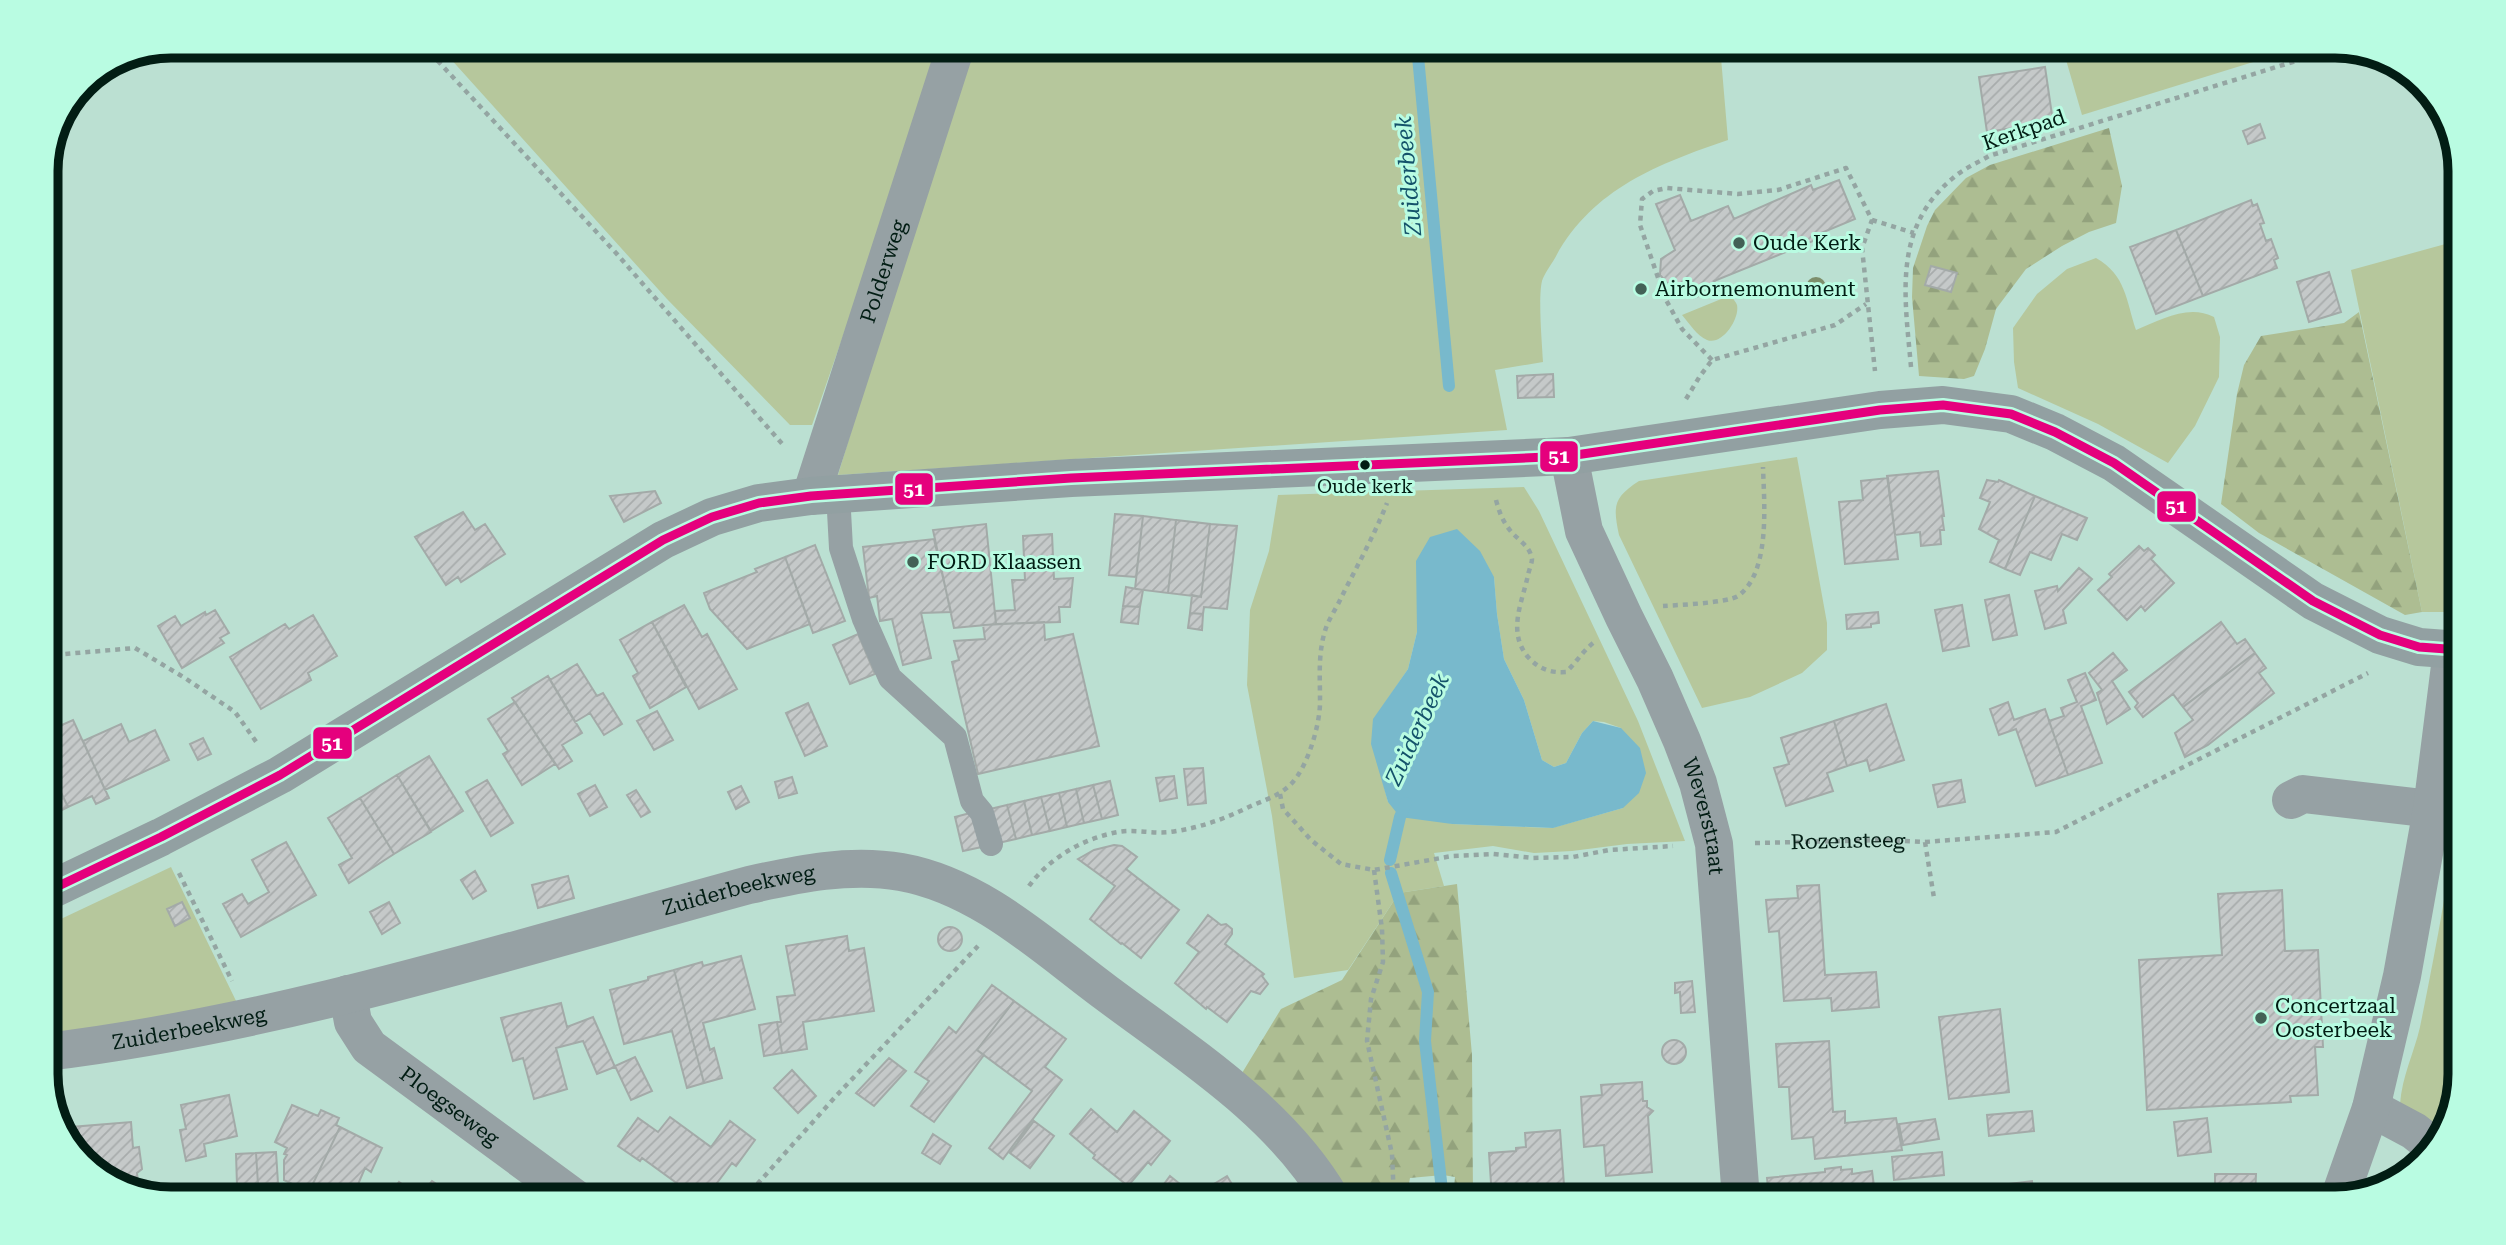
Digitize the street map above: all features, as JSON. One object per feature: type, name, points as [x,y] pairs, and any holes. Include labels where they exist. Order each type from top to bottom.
[{"type":"street","name":"Polderweg","points":[[824,494],[952,58]]},
{"type":"street","points":[[58,886],[162,837],[279,775],[663,540],[712,517],[759,503],[824,494],[1071,478],[1570,456],[1897,408],[1943,405],[2011,414],[2055,432],[2114,463],[2313,601],[2380,635],[2444,649],[2432,809],[2402,976],[2371,1108],[2343,1186]]},
{"type":"street","name":"Weverstraat","points":[[1570,456],[1584,531],[1682,741],[1698,783],[1714,844],[1740,1187]]},
{"type":"street","points":[[2291,800],[2303,794],[2432,809]]},
{"type":"street","name":"Zuiderbeekweg","points":[[58,1050],[142,1039],[348,994],[748,885],[806,873],[854,869],[900,872],[946,884],[1005,918],[1223,1080],[1293,1146],[1322,1187]]},
{"type":"street","name":"Ploegseweg","points":[[348,994],[353,1022],[369,1047],[560,1187]]},
{"type":"street","points":[[2371,1108],[2426,1141]]},
{"type":"lane","points":[[824,494],[869,631],[890,678],[955,737],[972,801],[982,813],[991,844]]},
{"type":"path","points":[[435,58],[616,253],[824,494]]},
{"type":"path","name":"Kerkpad","points":[[1897,408],[1904,268],[1909,244],[1929,202],[1954,177],[1989,156],[2305,58]]},
{"type":"path","points":[[1866,303],[1835,325],[1712,360],[1682,329],[1670,308],[1640,225],[1642,199],[1653,191],[1667,188],[1738,194],[1778,190],[1846,168],[1872,220],[1862,248],[1866,303],[1897,408]]},
{"type":"path","points":[[1872,220],[1914,233]]},
{"type":"path","points":[[1490,459],[1494,494],[1502,519],[1511,533],[1527,547],[1532,559],[1516,621],[1517,639],[1538,667],[1554,673],[1566,672],[1604,630],[1623,617],[1646,607],[1704,603],[1737,597],[1754,576],[1764,533],[1763,428]]},
{"type":"path","points":[[755,1187],[837,1095],[1005,918],[1038,873],[1058,856],[1118,832],[1169,832],[1215,823],[1280,794],[1293,782],[1305,762],[1316,731],[1320,701],[1319,662],[1325,630],[1381,519],[1392,491],[1395,464]]},
{"type":"path","points":[[58,656],[135,648],[235,712],[279,775]]},
{"type":"path","points":[[1925,842],[2056,832],[2444,649]]},
{"type":"path","points":[[1280,794],[1283,809],[1311,840],[1341,864],[1374,870],[1382,929],[1383,962],[1371,999],[1367,1041],[1392,1154],[1393,1187]]},
{"type":"path","points":[[162,837],[250,1017]]},
{"type":"path","name":"Rozensteeg","points":[[1374,870],[1452,856],[1493,854],[1533,858],[1573,857],[1609,850],[1714,844],[1885,840],[1925,842],[1934,898]]},
{"type":"green space","points":[[450,58],[940,58],[812,425],[790,425],[667,299]]},
{"type":"green space","points":[[963,58],[1721,58],[1728,140],[1677,159],[1629,182],[1588,214],[1570,234],[1542,281],[1540,309],[1543,362],[1495,370],[1507,430],[838,475]]},
{"type":"green space","points":[[2065,58],[2266,58],[2082,115]]},
{"type":"green space","points":[[2109,128],[2122,186],[2116,223],[2089,232],[2026,269],[1996,309],[1974,376],[1964,379],[1919,376],[1912,297],[1913,268],[1935,210],[1966,178],[1990,165]]},
{"type":"green space","points":[[2448,243],[2448,612],[2422,612],[2351,270]]},
{"type":"green space","points":[[2096,258],[2114,272],[2124,289],[2136,330],[2184,313],[2204,313],[2214,317],[2220,337],[2219,377],[2195,426],[2168,463],[2098,424],[2018,388],[2013,328],[2037,294],[2067,269]]},
{"type":"green space","points":[[1731,295],[1737,305],[1736,317],[1729,330],[1718,339],[1713,341],[1703,338],[1682,315]]},
{"type":"green space","points":[[2359,312],[2422,612],[2405,615],[2259,533],[2221,504],[2237,394],[2244,365],[2261,336],[2344,323]]},
{"type":"green space","points":[[1797,457],[1827,623],[1827,650],[1802,673],[1750,697],[1702,708],[1619,535],[1617,504],[1624,493],[1639,481]]},
{"type":"green space","points":[[1524,487],[1539,511],[1638,721],[1685,841],[1534,853],[1493,846],[1434,853],[1444,886],[1399,893],[1348,970],[1294,978],[1272,816],[1247,685],[1250,610],[1269,551],[1278,495]],"holes":[[[1494,577],[1504,659],[1524,700],[1542,760],[1554,767],[1566,763],[1582,733],[1593,721],[1621,728],[1623,808],[1552,828],[1452,824],[1388,802],[1381,775],[1374,719],[1408,669],[1417,632]]]},
{"type":"green space","points":[[171,867],[238,1005],[58,1035],[58,920]]},
{"type":"green space","points":[[2448,879],[2448,1074],[2444,1104],[2434,1130],[2400,1104],[2432,968]]},
{"type":"green space","points":[[1457,884],[1472,1055],[1473,1187],[1454,1187],[1455,1177],[1443,1175],[1410,1178],[1408,1187],[1344,1187],[1335,1171],[1239,1078],[1281,1009],[1342,980],[1399,893]]},
{"type":"water","points":[[1457,529],[1480,551],[1494,577],[1504,659],[1524,700],[1542,760],[1554,767],[1566,763],[1582,733],[1593,721],[1621,728],[1640,748],[1646,773],[1639,793],[1623,808],[1553,828],[1452,824],[1400,817],[1388,802],[1371,744],[1373,719],[1408,669],[1417,632],[1416,561],[1430,537]]},
{"type":"building","points":[[2045,67],[2053,122],[1987,132],[1979,77]]},
{"type":"building","points":[[2260,124],[2265,138],[2248,144],[2243,131]]},
{"type":"building","name":"Oude Kerk","points":[[1839,180],[1855,219],[1821,233],[1823,237],[1714,281],[1718,288],[1694,298],[1688,283],[1676,287],[1669,285],[1660,275],[1661,259],[1675,250],[1656,204],[1680,195],[1691,221],[1728,206],[1734,219],[1811,185],[1813,190]]},
{"type":"building","points":[[2251,200],[2253,206],[2257,204],[2264,223],[2260,224],[2266,241],[2271,239],[2278,258],[2274,260],[2277,268],[2203,296],[2176,230]]},
{"type":"building","points":[[2176,230],[2203,296],[2156,314],[2130,247]]},
{"type":"building","points":[[1931,266],[1957,273],[1951,292],[1925,285]]},
{"type":"building","points":[[2329,272],[2341,312],[2309,322],[2297,282]]},
{"type":"building","points":[[1553,374],[1554,397],[1518,398],[1517,376]]},
{"type":"building","points":[[1938,471],[1944,516],[1944,530],[1940,530],[1941,544],[1921,546],[1920,532],[1895,535],[1887,476]]},
{"type":"building","points":[[1888,478],[1898,559],[1845,564],[1839,502],[1863,500],[1861,481]]},
{"type":"building","points":[[1987,480],[1999,480],[2035,496],[2005,569],[1990,562],[1999,540],[1979,529],[1990,502],[1980,498]]},
{"type":"building","points":[[655,491],[661,503],[624,522],[610,496]]},
{"type":"building","points":[[2035,496],[2087,518],[2077,540],[2062,534],[2051,560],[2030,552],[2020,575],[2005,569]]},
{"type":"building","points":[[463,512],[475,530],[485,524],[505,554],[461,582],[458,577],[446,585],[415,537]]},
{"type":"building","points":[[1115,514],[1143,516],[1136,577],[1109,575]]},
{"type":"building","points":[[1143,516],[1176,520],[1168,593],[1135,589]]},
{"type":"building","points":[[1176,520],[1210,524],[1201,597],[1168,593]]},
{"type":"building","points":[[986,524],[996,624],[954,628],[933,530]]},
{"type":"building","points":[[1210,524],[1237,526],[1227,609],[1204,607],[1203,614],[1190,613],[1192,595],[1201,597]]},
{"type":"building","points":[[1052,534],[1054,579],[1073,578],[1070,607],[1059,607],[1060,622],[996,624],[995,611],[1015,610],[1012,580],[1025,580],[1023,536]]},
{"type":"building","points":[[934,539],[951,612],[921,613],[931,658],[903,665],[892,619],[880,621],[877,596],[869,598],[863,547]]},
{"type":"building","points":[[815,545],[845,621],[813,633],[785,557]]},
{"type":"building","points":[[2139,546],[2144,551],[2148,548],[2155,555],[2151,559],[2174,583],[2145,611],[2141,606],[2127,620],[2098,590],[2112,577],[2109,574]]},
{"type":"building","points":[[785,557],[810,624],[747,649],[710,609],[704,593],[757,572],[755,569]]},
{"type":"building","points":[[2079,568],[2092,579],[2063,610],[2066,623],[2045,629],[2035,591],[2057,586],[2058,591]]},
{"type":"building","points":[[1126,587],[1143,590],[1140,607],[1123,606]]},
{"type":"building","points":[[2009,595],[2017,635],[1993,640],[1985,600]]},
{"type":"building","points":[[684,605],[702,637],[707,634],[737,689],[699,709],[652,622]]},
{"type":"building","points":[[1962,605],[1969,646],[1943,651],[1935,610]]},
{"type":"building","points":[[1123,606],[1140,607],[1138,624],[1121,622]]},
{"type":"building","points":[[215,610],[229,633],[220,638],[224,643],[182,668],[158,626],[175,616],[181,626],[205,612],[206,615]]},
{"type":"building","points":[[1878,612],[1879,623],[1871,624],[1871,627],[1847,629],[1846,615]]},
{"type":"building","points":[[1190,613],[1203,614],[1202,630],[1188,628]]},
{"type":"building","points":[[313,615],[337,656],[308,673],[311,680],[261,709],[230,657],[285,624],[289,629]]},
{"type":"building","points":[[652,622],[686,687],[650,708],[633,676],[638,673],[620,640]]},
{"type":"building","points":[[1044,622],[1045,640],[1073,634],[1099,746],[978,774],[952,662],[959,660],[954,641],[985,639],[983,625]]},
{"type":"building","points":[[2221,622],[2237,644],[2245,639],[2255,653],[2183,707],[2173,694],[2143,717],[2135,707],[2138,703],[2129,692]]},
{"type":"building","points":[[858,634],[875,674],[850,684],[833,645]]},
{"type":"building","points":[[2113,653],[2127,670],[2112,681],[2130,709],[2107,724],[2097,693],[2102,690],[2089,673]]},
{"type":"building","points":[[2255,653],[2266,668],[2259,673],[2274,693],[2208,745],[2185,757],[2175,733],[2193,720],[2183,707]]},
{"type":"building","points":[[577,664],[597,696],[603,693],[622,724],[604,735],[590,713],[575,722],[550,680]]},
{"type":"building","points":[[2085,673],[2096,700],[2081,706],[2102,763],[2068,775],[2049,721],[2064,716],[2061,708],[2077,702],[2068,680]]},
{"type":"building","points":[[548,676],[582,733],[562,745],[572,761],[559,769],[512,698]]},
{"type":"building","points":[[515,702],[555,764],[522,785],[503,754],[508,751],[488,719]]},
{"type":"building","points":[[2008,702],[2014,720],[2045,709],[2068,775],[2036,786],[2016,729],[1999,735],[1990,709]]},
{"type":"building","points":[[808,703],[827,746],[805,756],[786,713]]},
{"type":"building","points":[[1886,704],[1904,760],[1870,771],[1867,760],[1847,766],[1834,721]]},
{"type":"building","points":[[657,711],[673,740],[654,750],[637,721]]},
{"type":"building","points":[[73,720],[109,798],[96,804],[92,796],[68,807],[58,786],[58,727]]},
{"type":"building","points":[[1834,721],[1847,766],[1827,773],[1833,791],[1786,806],[1774,768],[1789,764],[1781,738]]},
{"type":"building","points":[[121,724],[129,742],[155,730],[169,760],[105,790],[83,741]]},
{"type":"building","points":[[203,738],[211,754],[198,760],[190,744]]},
{"type":"building","points":[[429,756],[463,811],[431,831],[397,775]]},
{"type":"building","points":[[1203,768],[1206,803],[1188,805],[1184,769]]},
{"type":"building","points":[[397,775],[431,832],[394,854],[360,798]]},
{"type":"building","points":[[1174,776],[1177,798],[1160,801],[1156,778]]},
{"type":"building","points":[[792,777],[797,793],[779,798],[775,782]]},
{"type":"building","points":[[487,780],[513,823],[491,836],[466,792]]},
{"type":"building","points":[[1961,780],[1965,802],[1938,807],[1933,785]]},
{"type":"building","points":[[1110,781],[1118,815],[1102,819],[1093,785]]},
{"type":"building","points":[[595,785],[607,807],[590,816],[578,794]]},
{"type":"building","points":[[1093,785],[1102,819],[1084,823],[1076,789]]},
{"type":"building","points":[[58,786],[68,807],[58,812]]},
{"type":"building","points":[[741,786],[749,802],[736,809],[728,792]]},
{"type":"building","points":[[1076,789],[1084,823],[1067,827],[1059,793]]},
{"type":"building","points":[[636,790],[650,812],[641,817],[627,795]]},
{"type":"building","points":[[1059,793],[1067,827],[1050,831],[1041,797]]},
{"type":"building","points":[[1041,797],[1050,831],[1032,835],[1024,801]]},
{"type":"building","points":[[360,798],[394,854],[349,883],[339,865],[352,858],[328,818]]},
{"type":"building","points":[[1024,801],[1032,835],[1016,839],[1007,805]]},
{"type":"building","points":[[1007,805],[1016,839],[998,843],[990,809]]},
{"type":"building","points":[[974,812],[982,847],[963,851],[955,817]]},
{"type":"building","points":[[286,842],[316,895],[241,937],[223,904],[242,894],[248,904],[269,892],[252,860]]},
{"type":"building","points":[[1114,845],[1122,846],[1137,857],[1126,869],[1179,910],[1141,958],[1090,919],[1115,886],[1078,859],[1094,850]]},
{"type":"building","points":[[475,871],[486,891],[473,899],[461,880]]},
{"type":"building","points":[[568,876],[574,898],[538,908],[532,885]]},
{"type":"building","points":[[1819,885],[1825,975],[1876,972],[1879,1007],[1832,1011],[1831,998],[1784,1001],[1779,931],[1769,932],[1766,900],[1798,898],[1797,886]]},
{"type":"building","points":[[2282,890],[2285,951],[2318,950],[2323,1047],[2315,1047],[2318,1095],[2290,1096],[2291,1102],[2147,1110],[2139,960],[2222,955],[2218,894]]},
{"type":"building","points":[[182,902],[190,918],[175,926],[167,909]]},
{"type":"building","points":[[389,902],[400,923],[382,934],[370,912]]},
{"type":"building","points":[[1208,915],[1232,929],[1232,934],[1225,944],[1264,974],[1262,976],[1268,984],[1260,994],[1251,991],[1227,1022],[1207,1007],[1206,1009],[1175,983],[1199,952],[1187,943]]},
{"type":"building","points":[[950,927],[958,931],[962,939],[958,947],[950,951],[942,947],[938,939],[942,931]]},
{"type":"building","points":[[847,936],[849,951],[864,948],[874,1011],[803,1022],[807,1049],[782,1053],[777,1022],[781,1022],[777,997],[795,995],[786,946]]},
{"type":"building","points":[[741,956],[755,1009],[703,1023],[710,1050],[714,1048],[722,1078],[704,1083],[674,970],[702,962],[703,966]]},
{"type":"building","points":[[674,970],[704,1083],[687,1088],[672,1031],[624,1044],[610,990]]},
{"type":"building","points":[[1692,981],[1695,1012],[1681,1013],[1680,992],[1675,993],[1675,983]]},
{"type":"building","points":[[992,985],[1014,1001],[977,1050],[984,1055],[934,1122],[911,1106],[929,1081],[915,1072],[949,1027],[956,1033]]},
{"type":"building","points":[[1014,1001],[1066,1039],[1045,1067],[1062,1080],[1003,1159],[989,1148],[1032,1091],[977,1050]]},
{"type":"building","points":[[561,1003],[567,1027],[593,1017],[615,1067],[597,1074],[583,1041],[556,1048],[567,1089],[534,1099],[523,1058],[513,1061],[501,1018]]},
{"type":"building","points":[[2000,1009],[2009,1092],[1949,1099],[1939,1017]]},
{"type":"building","points":[[777,1022],[782,1053],[764,1056],[759,1025]]},
{"type":"building","points":[[1674,1040],[1683,1043],[1686,1052],[1683,1061],[1674,1064],[1665,1061],[1662,1052],[1665,1043]]},
{"type":"building","points":[[1829,1041],[1833,1112],[1845,1111],[1845,1123],[1896,1118],[1902,1150],[1815,1159],[1813,1137],[1792,1139],[1789,1087],[1779,1087],[1776,1044]]},
{"type":"building","points":[[635,1057],[652,1091],[631,1100],[615,1066]]},
{"type":"building","points":[[889,1058],[906,1071],[874,1106],[856,1093]]},
{"type":"building","points":[[792,1070],[816,1096],[798,1113],[774,1088]]},
{"type":"building","points":[[1642,1082],[1643,1101],[1647,1101],[1647,1107],[1653,1111],[1648,1116],[1652,1172],[1606,1176],[1604,1145],[1584,1147],[1581,1097],[1602,1095],[1601,1085]]},
{"type":"building","points":[[229,1095],[237,1136],[204,1144],[206,1156],[186,1161],[180,1130],[186,1129],[181,1105]]},
{"type":"building","points":[[292,1105],[318,1116],[321,1110],[339,1118],[336,1125],[340,1127],[311,1187],[299,1187],[284,1180],[284,1160],[287,1155],[284,1154],[287,1148],[275,1142]]},
{"type":"building","points":[[1091,1109],[1117,1132],[1134,1111],[1170,1141],[1151,1165],[1148,1162],[1128,1186],[1093,1158],[1095,1155],[1070,1134]]},
{"type":"building","points":[[2032,1111],[2034,1131],[1989,1136],[1987,1115]]},
{"type":"building","points":[[670,1117],[711,1147],[730,1121],[755,1140],[736,1166],[732,1163],[714,1187],[682,1187],[642,1158],[640,1161],[618,1146],[638,1118],[658,1132]]},
{"type":"building","points":[[2207,1118],[2211,1152],[2178,1156],[2174,1122]]},
{"type":"building","points":[[1935,1119],[1939,1139],[1903,1145],[1899,1124]]},
{"type":"building","points":[[1034,1121],[1054,1136],[1030,1168],[1010,1153]]},
{"type":"building","points":[[131,1122],[133,1148],[139,1147],[142,1169],[137,1173],[138,1182],[121,1176],[96,1159],[71,1127]]},
{"type":"building","points":[[340,1127],[382,1148],[371,1172],[365,1168],[357,1187],[311,1187]]},
{"type":"building","points":[[1560,1130],[1564,1187],[1491,1187],[1489,1153],[1516,1151],[1516,1148],[1526,1147],[1525,1133]]},
{"type":"building","points":[[933,1134],[951,1146],[940,1164],[922,1153]]},
{"type":"building","points":[[276,1152],[278,1183],[258,1184],[256,1153]]},
{"type":"building","points":[[1942,1152],[1944,1175],[1894,1180],[1892,1157]]},
{"type":"building","points":[[256,1153],[258,1184],[237,1185],[236,1154]]},
{"type":"building","points":[[1825,1169],[1852,1169],[1852,1174],[1872,1171],[1874,1187],[1768,1187],[1767,1178],[1825,1172]]},
{"type":"building","points":[[2215,1174],[2256,1174],[2255,1187],[2215,1187]]},
{"type":"building","points":[[1170,1176],[1184,1187],[1162,1187]]},
{"type":"building","points":[[1227,1176],[1234,1187],[1209,1187]]},
{"type":"building","points":[[432,1181],[441,1187],[427,1187]]},
{"type":"building","points":[[2032,1181],[2033,1187],[1992,1187]]},
{"type":"waterway","name":"Zuiderbeek","points":[[1418,58],[1449,386]]},
{"type":"waterway","name":"Zuiderbeek","points":[[1390,860],[1406,803]]},
{"type":"waterway","name":"Zuiderbeek","points":[[1391,873],[1428,992],[1425,1041],[1442,1187]]},
{"type":"transit line","name":"51","points":[[58,886],[161,837],[280,775],[663,540],[712,517],[759,503],[811,496],[1071,478],[1569,456],[1880,410],[1943,405],[2011,414],[2055,432],[2114,463],[2313,601],[2380,635],[2419,647],[2448,649]]},
{"type":"place","name":"Oude Kerk","points":[[1739,243]]},
{"type":"place","name":"Airbornemonument","points":[[1641,289]]},
{"type":"place","name":"Oude kerk","points":[[1365,465]]},
{"type":"place","name":"FORD Klaassen","points":[[913,562]]},
{"type":"place","name":"Concertzaal Oosterbeek","points":[[2261,1018]]}]
